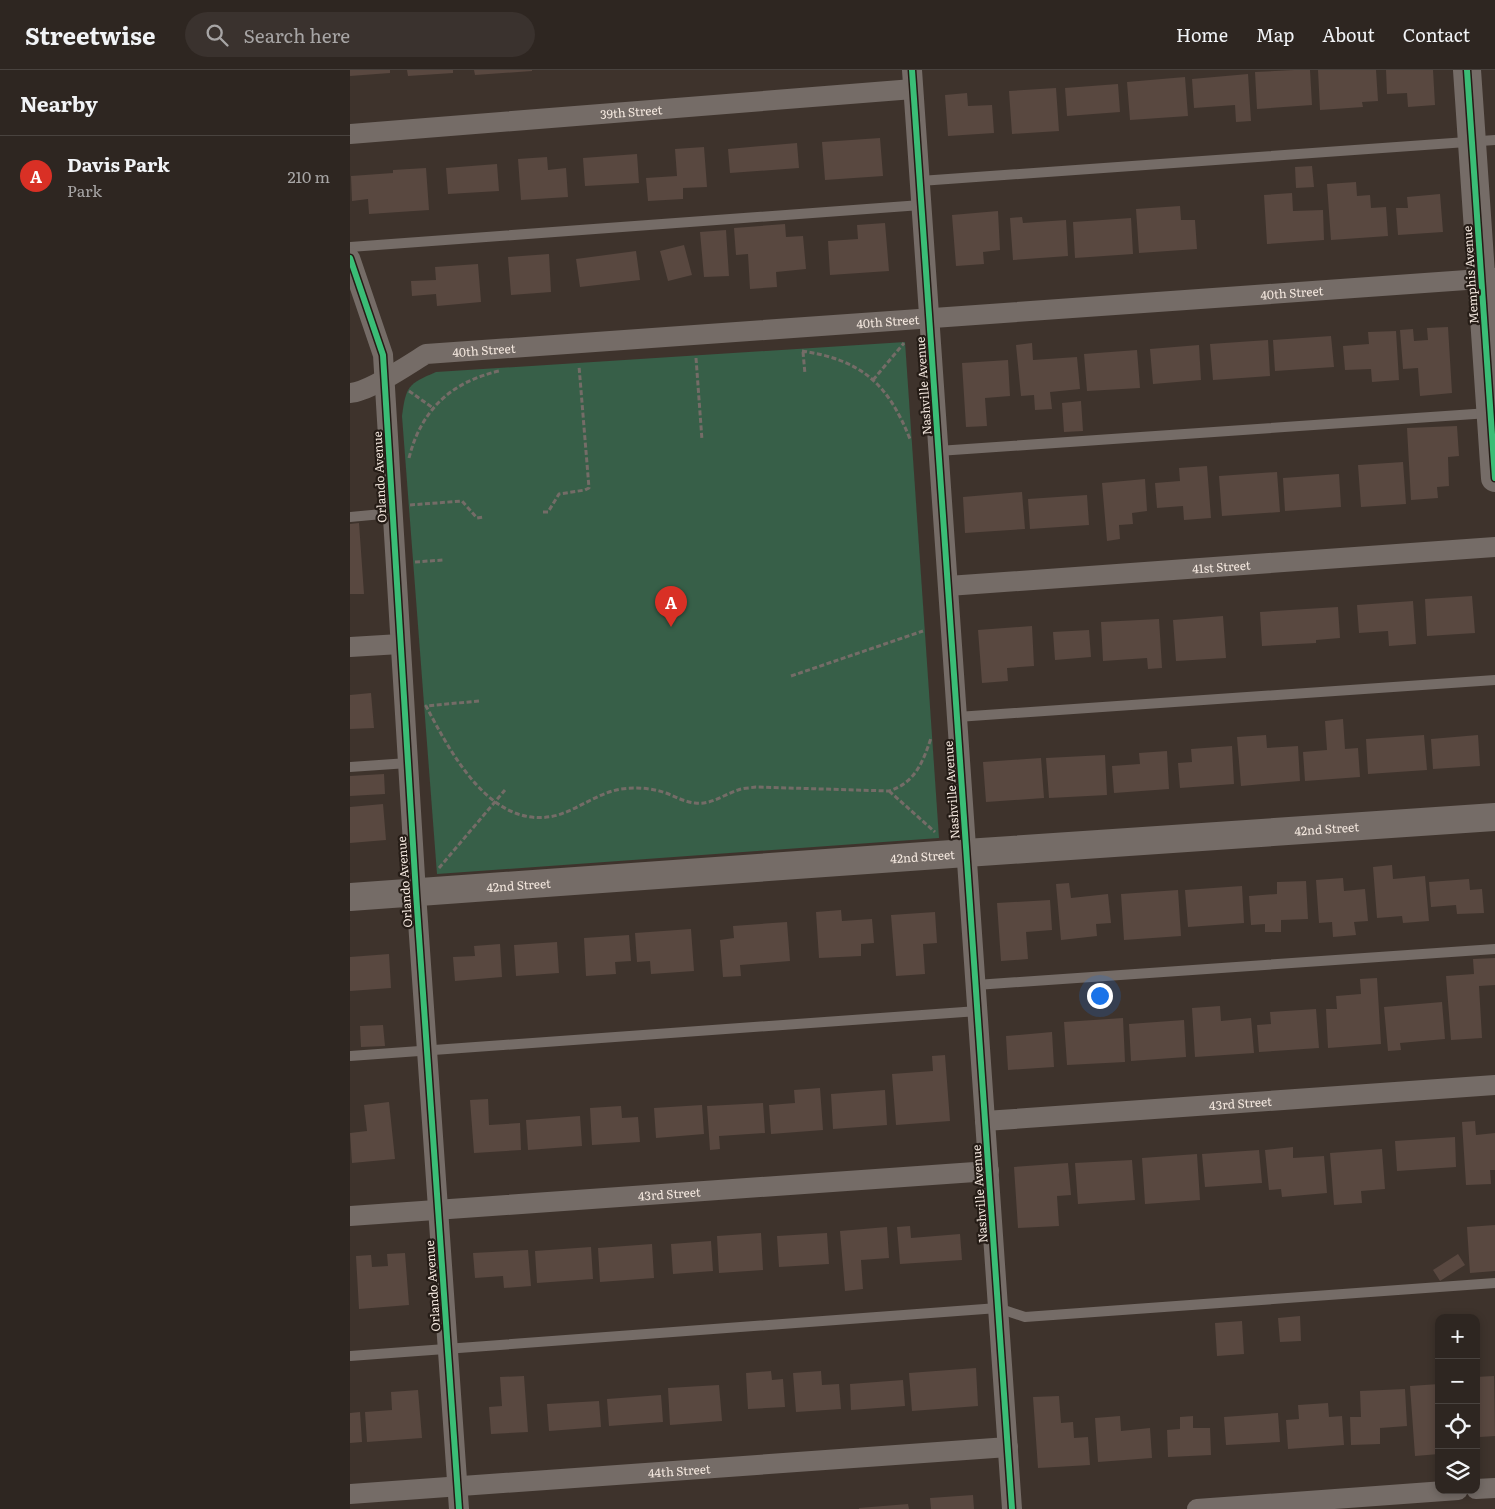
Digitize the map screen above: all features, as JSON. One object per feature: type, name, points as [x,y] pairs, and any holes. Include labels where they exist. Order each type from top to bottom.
[{"type":"street","name":"Memphis Avenue","points":[[1467,70],[1484,141],[1495,478]]},
{"type":"street","name":"39th Street","points":[[350,134],[913,79]]},
{"type":"street","name":"Nashville Avenue","points":[[913,79],[1012,1509]]},
{"type":"street","name":"Orlando Avenue","points":[[350,258],[383,355],[401,509],[400,644],[459,1509]]},
{"type":"street","name":"40th Street","points":[[350,393],[357,392],[385,378],[426,354],[1488,278]]},
{"type":"street","name":"41st Street","points":[[948,586],[1495,547]]},
{"type":"street","points":[[350,647],[400,644]]},
{"type":"street","name":"42nd Street","points":[[350,897],[1495,817]]},
{"type":"street","name":"43rd Street","points":[[985,1121],[1495,1085]]},
{"type":"street","name":"43rd Street","points":[[350,1216],[989,1172]]},
{"type":"street","name":"44th Street","points":[[350,1494],[1008,1447]]},
{"type":"street","points":[[1480,1489],[1495,1488]]},
{"type":"street","points":[[1197,1509],[1435,1492]]},
{"type":"lane","points":[[920,181],[1484,141]]},
{"type":"lane","points":[[350,258],[921,205]]},
{"type":"lane","points":[[938,451],[1493,413]]},
{"type":"lane","points":[[350,516],[401,509]]},
{"type":"lane","points":[[957,717],[1495,680]]},
{"type":"lane","points":[[350,767],[408,763]]},
{"type":"lane","points":[[976,985],[1495,949]]},
{"type":"lane","points":[[350,1056],[978,1011]]},
{"type":"lane","points":[[350,1356],[998,1308],[1024,1317],[1495,1283]]},
{"type":"path","points":[[873,380],[904,343]]},
{"type":"path","points":[[805,374],[803,352],[823,355],[857,368],[873,380],[887,395],[897,410],[910,439]]},
{"type":"path","points":[[696,358],[702,440]]},
{"type":"path","points":[[543,512],[548,512],[559,494],[589,488],[579,366]]},
{"type":"path","points":[[408,464],[413,442],[433,408],[449,392],[466,381],[499,371]]},
{"type":"path","points":[[409,391],[433,408]]},
{"type":"path","points":[[401,509],[462,501],[477,518],[483,517]]},
{"type":"path","points":[[414,562],[443,560]]},
{"type":"path","points":[[791,676],[923,631]]},
{"type":"path","points":[[479,701],[426,706],[438,730],[466,772],[481,790],[508,811],[525,816],[543,817],[559,814],[607,792],[633,788],[648,789],[694,803],[707,803],[739,789],[756,787],[889,791],[899,788],[912,778],[920,768],[931,738]]},
{"type":"path","points":[[437,870],[505,790]]},
{"type":"path","points":[[889,791],[938,834]]},
{"type":"green space","points":[[905,342],[939,838],[437,874],[402,416],[405,398],[410,387],[419,380],[436,372]]},
{"type":"building","points":[[350,70],[390,70],[390,73],[350,76]]},
{"type":"building","points":[[407,70],[453,70],[453,73],[408,76]]},
{"type":"building","points":[[474,70],[532,70],[532,71],[475,75]]},
{"type":"building","points":[[1310,70],[1312,105],[1257,109],[1255,72]]},
{"type":"building","points":[[1318,70],[1376,70],[1378,101],[1362,102],[1363,107],[1320,110]]},
{"type":"building","points":[[1386,70],[1433,70],[1435,105],[1408,107],[1407,93],[1387,94]]},
{"type":"building","points":[[1248,74],[1251,121],[1236,122],[1235,105],[1194,108],[1192,79]]},
{"type":"building","points":[[1185,77],[1188,116],[1130,120],[1127,82]]},
{"type":"building","points":[[1118,84],[1120,112],[1067,116],[1065,88]]},
{"type":"building","points":[[1056,88],[1059,131],[1012,134],[1009,91]]},
{"type":"building","points":[[967,93],[968,106],[992,105],[994,133],[948,136],[945,95]]},
{"type":"building","points":[[880,138],[883,176],[825,180],[822,142]]},
{"type":"building","points":[[797,143],[799,168],[730,173],[728,149]]},
{"type":"building","points":[[704,147],[707,187],[683,188],[683,199],[648,201],[646,178],[677,176],[675,149]]},
{"type":"building","points":[[637,154],[639,183],[585,186],[583,158]]},
{"type":"building","points":[[547,157],[548,170],[566,168],[568,197],[521,200],[518,159]]},
{"type":"building","points":[[497,164],[499,191],[448,194],[446,168]]},
{"type":"building","points":[[1312,166],[1314,187],[1296,188],[1295,167]]},
{"type":"building","points":[[426,168],[429,210],[369,214],[368,199],[352,201],[351,176],[393,173],[393,170]]},
{"type":"building","points":[[1356,182],[1357,196],[1370,195],[1371,208],[1386,207],[1388,236],[1331,240],[1327,184]]},
{"type":"building","points":[[1292,193],[1293,211],[1323,210],[1324,240],[1267,244],[1264,195]]},
{"type":"building","points":[[1440,194],[1443,232],[1398,235],[1396,208],[1408,208],[1407,197]]},
{"type":"building","points":[[1180,206],[1181,220],[1195,220],[1197,249],[1139,253],[1136,209]]},
{"type":"building","points":[[998,211],[1000,250],[983,252],[984,264],[956,266],[952,215]]},
{"type":"building","points":[[1022,217],[1023,223],[1066,220],[1068,256],[1013,260],[1010,218]]},
{"type":"building","points":[[1131,218],[1133,254],[1075,258],[1073,222]]},
{"type":"building","points":[[885,223],[889,271],[830,275],[828,241],[858,239],[857,225]]},
{"type":"building","points":[[785,224],[786,237],[803,236],[806,269],[776,272],[777,287],[750,289],[748,254],[736,255],[734,228]]},
{"type":"building","points":[[726,230],[729,276],[704,277],[700,232]]},
{"type":"building","points":[[684,245],[692,275],[668,281],[660,251]]},
{"type":"building","points":[[636,251],[640,280],[580,287],[576,259]]},
{"type":"building","points":[[549,254],[551,292],[511,295],[508,257]]},
{"type":"building","points":[[478,264],[481,302],[437,306],[436,294],[412,296],[411,281],[436,280],[435,267]]},
{"type":"building","points":[[1448,327],[1452,393],[1420,396],[1418,368],[1403,369],[1400,330],[1413,329],[1414,341],[1428,340],[1427,328]]},
{"type":"building","points":[[1396,331],[1399,380],[1372,382],[1371,369],[1345,370],[1343,346],[1369,344],[1368,332]]},
{"type":"building","points":[[1331,336],[1334,367],[1275,371],[1273,340]]},
{"type":"building","points":[[1268,340],[1270,376],[1213,380],[1210,344]]},
{"type":"building","points":[[1032,343],[1033,360],[1077,357],[1080,389],[1050,392],[1052,409],[1035,410],[1034,395],[1021,396],[1016,345]]},
{"type":"building","points":[[1199,345],[1201,380],[1153,384],[1150,349]]},
{"type":"building","points":[[1137,350],[1140,388],[1087,391],[1084,354]]},
{"type":"building","points":[[1008,360],[1010,396],[985,398],[987,426],[966,427],[962,363]]},
{"type":"building","points":[[1081,401],[1083,431],[1064,432],[1062,403]]},
{"type":"building","points":[[1457,426],[1459,456],[1448,457],[1449,486],[1437,487],[1438,498],[1411,500],[1407,428]]},
{"type":"building","points":[[1403,462],[1406,504],[1361,507],[1358,465]]},
{"type":"building","points":[[1207,466],[1211,518],[1184,520],[1183,506],[1157,508],[1155,483],[1180,481],[1179,468]]},
{"type":"building","points":[[1277,472],[1280,512],[1222,516],[1219,476]]},
{"type":"building","points":[[1339,474],[1341,507],[1285,511],[1283,478]]},
{"type":"building","points":[[1145,479],[1147,511],[1132,513],[1133,524],[1119,525],[1120,539],[1107,541],[1102,483]]},
{"type":"building","points":[[1022,492],[1025,529],[965,533],[963,497]]},
{"type":"building","points":[[1087,495],[1089,525],[1030,529],[1028,499]]},
{"type":"building","points":[[359,523],[364,594],[350,594],[350,524]]},
{"type":"building","points":[[1472,596],[1475,633],[1427,636],[1425,599]]},
{"type":"building","points":[[1413,601],[1416,644],[1389,646],[1388,631],[1359,633],[1357,605]]},
{"type":"building","points":[[1338,607],[1340,638],[1316,640],[1316,643],[1262,646],[1260,612]]},
{"type":"building","points":[[1223,616],[1226,658],[1176,661],[1173,620]]},
{"type":"building","points":[[1159,619],[1162,668],[1148,669],[1147,658],[1103,661],[1101,622]]},
{"type":"building","points":[[1032,626],[1034,666],[1007,668],[1008,681],[982,683],[978,630]]},
{"type":"building","points":[[1089,630],[1091,657],[1055,660],[1053,632]]},
{"type":"building","points":[[371,693],[374,728],[350,729],[350,695]]},
{"type":"building","points":[[1343,719],[1345,749],[1358,748],[1360,777],[1305,781],[1303,752],[1327,750],[1325,721]]},
{"type":"building","points":[[1266,735],[1267,748],[1298,746],[1300,781],[1241,786],[1237,737]]},
{"type":"building","points":[[1424,735],[1427,770],[1368,774],[1366,739]]},
{"type":"building","points":[[1478,735],[1480,766],[1433,769],[1431,739]]},
{"type":"building","points":[[1232,746],[1234,784],[1180,788],[1178,763],[1192,762],[1191,749]]},
{"type":"building","points":[[1167,751],[1169,789],[1114,793],[1112,766],[1140,764],[1139,753]]},
{"type":"building","points":[[1105,755],[1107,795],[1049,798],[1046,758]]},
{"type":"building","points":[[1041,758],[1044,798],[986,802],[983,762]]},
{"type":"building","points":[[384,774],[385,794],[350,796],[350,776]]},
{"type":"building","points":[[383,804],[386,840],[350,843],[350,807]]},
{"type":"building","points":[[1392,865],[1393,879],[1425,876],[1429,921],[1403,923],[1402,916],[1377,918],[1373,867]]},
{"type":"building","points":[[1343,878],[1344,891],[1365,889],[1368,921],[1354,922],[1356,935],[1333,937],[1332,922],[1319,923],[1316,880]]},
{"type":"building","points":[[1469,879],[1470,890],[1482,889],[1484,913],[1457,914],[1456,905],[1431,907],[1429,882]]},
{"type":"building","points":[[1306,881],[1308,919],[1281,920],[1281,932],[1265,932],[1265,924],[1251,925],[1249,896],[1277,894],[1277,882]]},
{"type":"building","points":[[1069,883],[1071,898],[1108,894],[1111,923],[1096,924],[1097,936],[1061,940],[1056,884]]},
{"type":"building","points":[[1242,886],[1244,923],[1188,927],[1185,890]]},
{"type":"building","points":[[1178,890],[1181,936],[1124,940],[1121,894]]},
{"type":"building","points":[[1050,900],[1052,930],[1026,932],[1028,959],[1001,961],[997,903]]},
{"type":"building","points":[[841,910],[842,921],[872,919],[874,943],[861,944],[861,956],[819,958],[816,912]]},
{"type":"building","points":[[935,912],[937,943],[923,944],[925,974],[896,976],[891,915]]},
{"type":"building","points":[[787,922],[790,961],[740,965],[741,976],[723,977],[720,940],[734,938],[733,926]]},
{"type":"building","points":[[691,929],[694,971],[651,974],[650,961],[637,962],[635,933]]},
{"type":"building","points":[[629,935],[631,961],[615,962],[616,974],[586,976],[584,938]]},
{"type":"building","points":[[557,942],[559,973],[516,976],[514,945]]},
{"type":"building","points":[[500,944],[502,977],[455,981],[453,957],[475,956],[474,946]]},
{"type":"building","points":[[389,954],[391,988],[350,991],[350,957]]},
{"type":"building","points":[[1495,958],[1495,985],[1479,986],[1482,1038],[1451,1040],[1446,976],[1474,974],[1473,959]]},
{"type":"building","points":[[1377,978],[1381,1044],[1328,1048],[1326,1009],[1337,1009],[1336,996],[1361,994],[1360,979]]},
{"type":"building","points":[[1442,1002],[1445,1039],[1400,1043],[1401,1050],[1388,1051],[1384,1007]]},
{"type":"building","points":[[1220,1006],[1221,1021],[1251,1018],[1254,1053],[1195,1057],[1192,1008]]},
{"type":"building","points":[[1316,1009],[1319,1048],[1259,1052],[1257,1025],[1271,1024],[1270,1012]]},
{"type":"building","points":[[1123,1018],[1125,1062],[1067,1065],[1064,1022]]},
{"type":"building","points":[[1184,1020],[1186,1057],[1131,1061],[1129,1024]]},
{"type":"building","points":[[383,1025],[385,1046],[361,1047],[360,1026]]},
{"type":"building","points":[[1052,1032],[1054,1067],[1008,1070],[1006,1036]]},
{"type":"building","points":[[945,1055],[950,1121],[896,1125],[892,1074],[933,1071],[932,1056]]},
{"type":"building","points":[[820,1088],[823,1130],[771,1134],[769,1105],[795,1103],[794,1090]]},
{"type":"building","points":[[885,1090],[887,1125],[833,1129],[831,1094]]},
{"type":"building","points":[[488,1099],[489,1125],[520,1123],[521,1150],[474,1153],[470,1100]]},
{"type":"building","points":[[389,1102],[395,1159],[352,1163],[350,1133],[367,1131],[364,1105]]},
{"type":"building","points":[[763,1103],[765,1133],[719,1136],[720,1149],[710,1150],[707,1106]]},
{"type":"building","points":[[702,1105],[704,1134],[656,1138],[654,1108]]},
{"type":"building","points":[[621,1106],[622,1118],[638,1117],[640,1142],[592,1145],[590,1108]]},
{"type":"building","points":[[580,1116],[582,1146],[528,1150],[526,1120]]},
{"type":"building","points":[[1475,1121],[1476,1135],[1495,1133],[1495,1170],[1490,1170],[1491,1184],[1466,1185],[1462,1122]]},
{"type":"building","points":[[1455,1137],[1456,1167],[1397,1171],[1395,1141]]},
{"type":"building","points":[[1293,1147],[1293,1158],[1324,1156],[1327,1193],[1282,1197],[1281,1189],[1269,1190],[1265,1150]]},
{"type":"building","points":[[1382,1149],[1385,1189],[1361,1191],[1362,1203],[1334,1205],[1330,1153]]},
{"type":"building","points":[[1259,1150],[1262,1183],[1205,1187],[1202,1154]]},
{"type":"building","points":[[1197,1154],[1200,1200],[1145,1204],[1142,1158]]},
{"type":"building","points":[[1132,1160],[1135,1200],[1078,1204],[1075,1163]]},
{"type":"building","points":[[1068,1163],[1071,1195],[1057,1196],[1059,1226],[1018,1228],[1014,1167]]},
{"type":"building","points":[[1495,1225],[1495,1271],[1470,1273],[1467,1227]]},
{"type":"building","points":[[910,1226],[911,1238],[960,1234],[962,1260],[900,1264],[897,1227]]},
{"type":"building","points":[[887,1227],[889,1258],[861,1260],[863,1289],[845,1291],[840,1231]]},
{"type":"building","points":[[761,1233],[763,1270],[719,1273],[717,1236]]},
{"type":"building","points":[[827,1233],[829,1264],[779,1267],[777,1236]]},
{"type":"building","points":[[711,1241],[713,1271],[673,1274],[671,1244]]},
{"type":"building","points":[[652,1244],[654,1278],[600,1282],[598,1248]]},
{"type":"building","points":[[591,1247],[593,1279],[537,1283],[535,1251]]},
{"type":"building","points":[[528,1250],[531,1286],[504,1288],[503,1276],[475,1278],[473,1253]]},
{"type":"building","points":[[405,1253],[409,1305],[359,1309],[356,1256],[371,1255],[372,1267],[388,1266],[387,1254]]},
{"type":"building","points":[[1458,1254],[1465,1265],[1440,1281],[1433,1270]]},
{"type":"building","points":[[1300,1316],[1301,1341],[1280,1342],[1278,1318]]},
{"type":"building","points":[[1242,1321],[1244,1354],[1217,1356],[1215,1323]]},
{"type":"building","points":[[976,1368],[978,1406],[912,1411],[909,1373]]},
{"type":"building","points":[[771,1371],[772,1380],[783,1379],[785,1407],[748,1409],[746,1373]]},
{"type":"building","points":[[821,1371],[822,1385],[839,1384],[841,1409],[796,1412],[793,1373]]},
{"type":"building","points":[[524,1376],[528,1432],[491,1434],[489,1407],[502,1406],[500,1377]]},
{"type":"building","points":[[1494,1376],[1495,1436],[1480,1437],[1480,1377]]},
{"type":"building","points":[[903,1380],[905,1406],[851,1410],[850,1384]]},
{"type":"building","points":[[1435,1384],[1435,1454],[1415,1456],[1410,1386]]},
{"type":"building","points":[[719,1385],[722,1421],[670,1425],[668,1388]]},
{"type":"building","points":[[1405,1389],[1407,1426],[1380,1428],[1380,1444],[1351,1445],[1350,1417],[1361,1417],[1360,1391]]},
{"type":"building","points":[[418,1390],[422,1438],[367,1442],[365,1412],[392,1410],[391,1392]]},
{"type":"building","points":[[661,1395],[663,1422],[609,1426],[607,1399]]},
{"type":"building","points":[[1059,1396],[1061,1423],[1073,1422],[1074,1438],[1088,1437],[1090,1465],[1038,1468],[1033,1397]]},
{"type":"building","points":[[599,1401],[601,1427],[549,1431],[547,1404]]},
{"type":"building","points":[[1328,1403],[1329,1417],[1342,1416],[1344,1445],[1288,1449],[1286,1420],[1299,1419],[1298,1405]]},
{"type":"building","points":[[360,1412],[362,1442],[350,1443],[350,1413]]},
{"type":"building","points":[[1278,1413],[1280,1442],[1226,1445],[1224,1417]]},
{"type":"building","points":[[1120,1416],[1121,1431],[1150,1428],[1152,1458],[1098,1462],[1095,1418]]},
{"type":"building","points":[[1193,1416],[1193,1428],[1210,1428],[1211,1455],[1168,1457],[1167,1430],[1180,1429],[1180,1417]]},
{"type":"building","points":[[973,1495],[974,1509],[931,1509],[930,1498]]},
{"type":"building","points":[[908,1504],[909,1509],[859,1509],[859,1508]]},
{"type":"cycle path","points":[[912,70],[1012,1509]]},
{"type":"cycle path","points":[[1467,70],[1495,478]]},
{"type":"cycle path","points":[[350,258],[383,355],[416,893],[459,1509]]},
{"type":"place","name":"Davis Park","points":[[671,627]]}]
